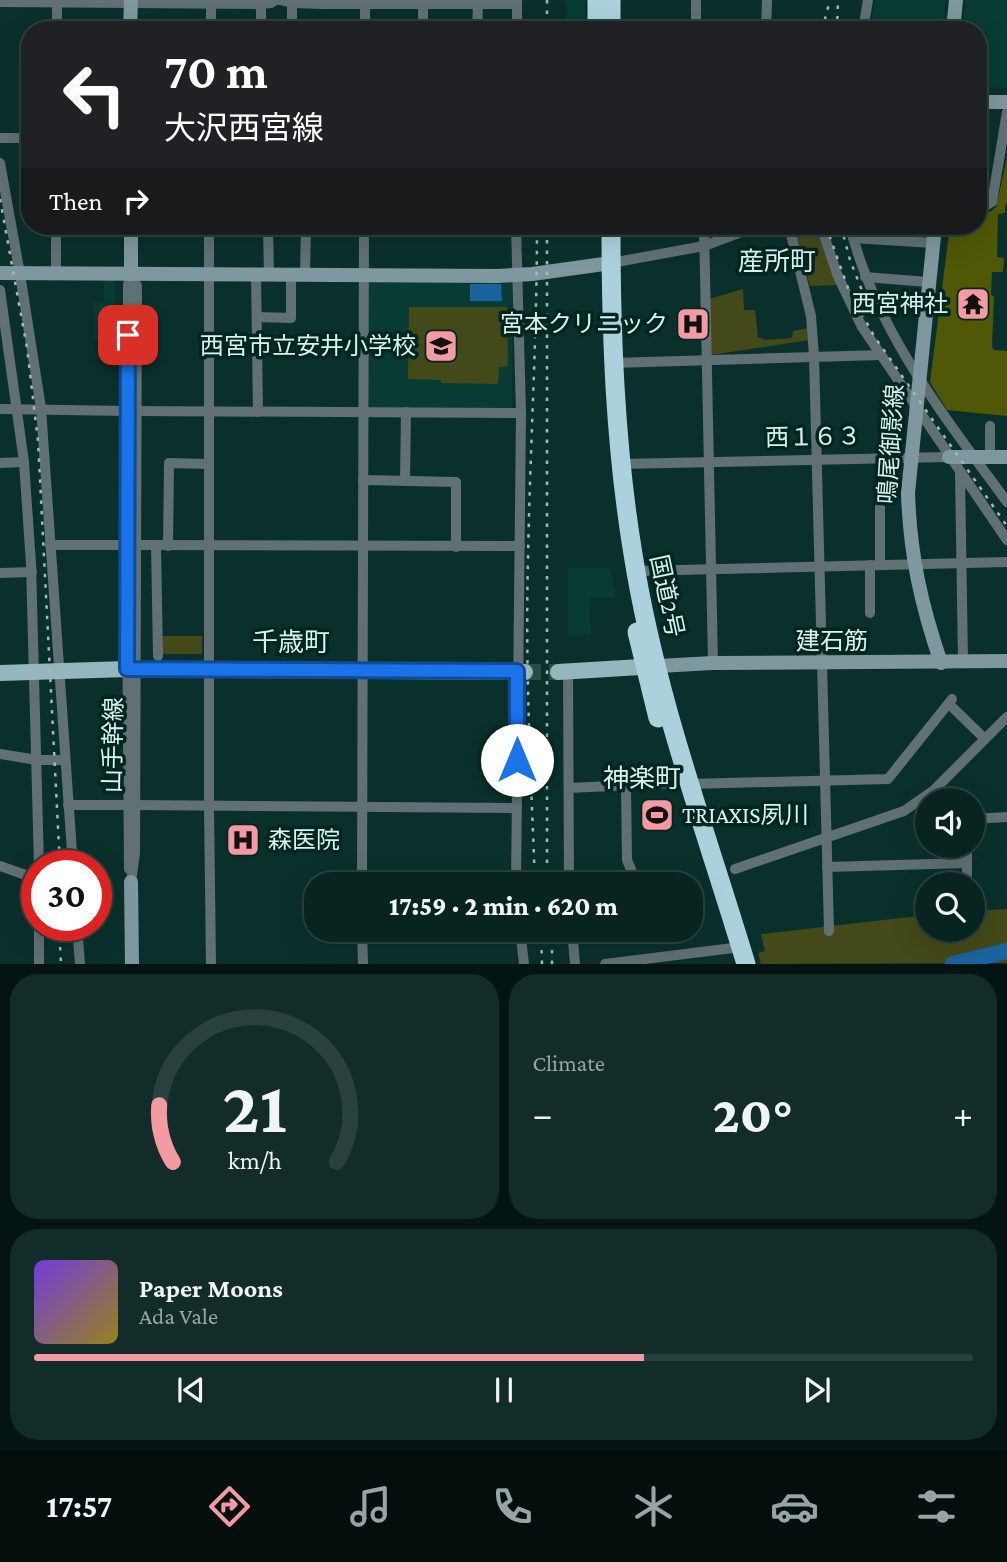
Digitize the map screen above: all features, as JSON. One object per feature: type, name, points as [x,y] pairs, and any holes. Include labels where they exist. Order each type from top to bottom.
[{"type":"highway","points":[[597,0],[597,21]]},
{"type":"highway","points":[[611,0],[611,21]]},
{"type":"highway","name":"国道2号","points":[[600,235],[620,464],[651,667]]},
{"type":"highway","name":"国道2号","points":[[610,235],[599,327],[607,436],[625,570],[682,783],[737,956]]},
{"type":"main road","points":[[563,671],[651,667]]},
{"type":"main road","points":[[0,673],[131,669],[521,672]]},
{"type":"street","points":[[696,0],[696,21]]},
{"type":"street","points":[[766,0],[766,21]]},
{"type":"street","points":[[864,21],[868,0]]},
{"type":"street","points":[[954,21],[956,0]]},
{"type":"street","points":[[57,1],[57,21]]},
{"type":"street","points":[[130,21],[131,1]]},
{"type":"street","points":[[211,1],[211,21]]},
{"type":"street","points":[[0,2],[517,2],[517,21]]},
{"type":"street","points":[[365,2],[365,21]]},
{"type":"street","points":[[292,3],[292,21]]},
{"type":"street","points":[[425,21],[430,3]]},
{"type":"street","points":[[480,21],[483,3]]},
{"type":"street","points":[[261,4],[261,21]]},
{"type":"street","points":[[987,102],[1007,102]]},
{"type":"street","points":[[987,205],[992,202],[1007,112]]},
{"type":"street","points":[[0,138],[21,138]]},
{"type":"street","points":[[0,163],[41,408],[72,850]]},
{"type":"street","points":[[56,235],[56,273]]},
{"type":"street","name":"山手幹線","points":[[131,235],[131,274],[137,286],[131,411],[131,805],[135,853],[131,882],[132,964]]},
{"type":"street","points":[[209,235],[211,964]]},
{"type":"street","points":[[258,412],[257,317],[267,235]]},
{"type":"street","points":[[257,317],[291,318],[305,235]]},
{"type":"street","points":[[362,872],[365,235]]},
{"type":"street","points":[[516,235],[521,413],[521,672],[516,872]]},
{"type":"street","points":[[704,235],[713,663]]},
{"type":"street","points":[[0,273],[516,275],[605,264],[704,246],[733,235]]},
{"type":"street","points":[[791,235],[811,316],[814,356],[829,931]]},
{"type":"street","points":[[824,235],[862,327],[1007,540]]},
{"type":"street","points":[[852,235],[865,277],[891,334],[1007,502]]},
{"type":"street","name":"鳴尾御影線","points":[[933,235],[909,459],[909,529],[923,608],[941,663]]},
{"type":"street","points":[[853,238],[933,243]]},
{"type":"street","points":[[865,277],[928,282]]},
{"type":"street","points":[[0,290],[5,343],[18,410],[24,461],[32,568],[39,850]]},
{"type":"street","points":[[613,363],[881,355]]},
{"type":"street","points":[[0,409],[521,413]]},
{"type":"street","points":[[405,481],[406,412]]},
{"type":"street","points":[[990,426],[990,456]]},
{"type":"street","name":"西１６３","points":[[620,464],[1007,457]]},
{"type":"street","points":[[0,463],[24,461]]},
{"type":"street","points":[[158,656],[162,546],[169,463],[209,464]]},
{"type":"street","points":[[960,473],[963,662]]},
{"type":"street","points":[[363,480],[456,482],[457,547]]},
{"type":"street","points":[[870,613],[880,506]]},
{"type":"street","points":[[50,545],[520,547]]},
{"type":"street","points":[[636,571],[1007,562]]},
{"type":"street","points":[[0,573],[51,563]]},
{"type":"street","name":"建石筋","points":[[651,667],[713,663],[1007,661]]},
{"type":"street","points":[[563,671],[569,788],[569,872]]},
{"type":"street","points":[[569,788],[888,779],[950,701],[984,738]]},
{"type":"street","points":[[936,788],[1007,717]]},
{"type":"street","points":[[0,754],[37,760],[65,760]]},
{"type":"street","points":[[626,786],[627,860],[632,872]]},
{"type":"street","points":[[735,869],[904,811],[915,803]]},
{"type":"street","points":[[68,805],[516,808]]},
{"type":"street","points":[[985,818],[1007,817]]},
{"type":"street","points":[[967,858],[967,872]]},
{"type":"street","points":[[827,867],[967,863]]},
{"type":"street","points":[[0,866],[21,873]]},
{"type":"street","points":[[39,941],[39,964]]},
{"type":"street","points":[[78,941],[80,964]]},
{"type":"street","points":[[362,942],[363,964]]},
{"type":"street","points":[[521,942],[524,964]]},
{"type":"street","points":[[575,964],[576,942]]},
{"type":"street","points":[[606,964],[737,956]]},
{"type":"shaded area","points":[[566,0],[585,0],[585,21],[566,21]]},
{"type":"shaded area","points":[[875,0],[945,0],[944,21],[872,21]]},
{"type":"shaded area","points":[[965,0],[1007,0],[1007,88],[987,87],[987,21],[964,21]]},
{"type":"shaded area","points":[[795,235],[821,235],[838,285],[810,286]]},
{"type":"shaded area","points":[[104,278],[115,278],[115,342],[93,342],[93,302],[104,302]]},
{"type":"shaded area","name":"西宮市立安井小学校","points":[[369,280],[508,280],[513,284],[512,408],[368,408]]},
{"type":"shaded area","points":[[743,289],[744,310],[755,310],[758,338],[792,338],[793,331],[809,328],[810,340],[711,355],[709,299]]},
{"type":"shaded area","points":[[409,307],[507,307],[508,366],[499,367],[498,384],[441,383],[441,380],[408,379]]},
{"type":"shaded area","points":[[568,568],[610,568],[616,597],[590,598],[591,635],[568,636]]},
{"type":"shaded area","points":[[160,636],[202,636],[202,654],[160,654]]},
{"type":"shaded area","points":[[1007,909],[1007,963],[761,964],[758,953],[765,951],[761,934],[915,916],[915,942],[985,942],[985,910]]},
{"type":"green space","name":"西宮神社","points":[[1007,158],[1007,205],[1005,213],[998,214],[997,257],[1004,258],[1003,272],[992,272],[991,295],[994,296],[992,347],[994,350],[1007,351],[1007,416],[947,410],[930,382],[949,235],[987,235],[987,212],[996,207]]},
{"type":"water","points":[[470,284],[501,284],[502,301],[470,301]]},
{"type":"waterway","points":[[953,964],[1007,951]]},
{"type":"tunnel","points":[[525,672],[558,672]]},
{"type":"railway","points":[[547,0],[547,21]]},
{"type":"railway","points":[[824,21],[830,0]]},
{"type":"railway","points":[[837,21],[838,0]]},
{"type":"railway","points":[[0,199],[27,348],[38,441],[59,850]]},
{"type":"railway","points":[[535,872],[527,600],[537,235]]},
{"type":"railway","points":[[547,235],[547,872]]},
{"type":"railway","points":[[829,235],[848,288],[874,336],[1007,526]]},
{"type":"railway","points":[[843,235],[870,311]]},
{"type":"railway","points":[[60,941],[61,964]]},
{"type":"railway","points":[[541,942],[542,964]]},
{"type":"railway","points":[[552,942],[552,964]]},
{"type":"place","name":"西宮神社","points":[[973,304]]},
{"type":"place","name":"宮本クリニック","points":[[693,324]]},
{"type":"place","name":"西宮市立安井小学校","points":[[441,346]]},
{"type":"place","name":"TRIAXIS夙川","points":[[657,815]]},
{"type":"place","name":"森医院","points":[[243,840]]},
{"type":"district","name":"産所町","points":[[777,261]]},
{"type":"district","name":"千歳町","points":[[291,642]]},
{"type":"district","name":"神楽町","points":[[642,778]]},
{"type":"route","points":[[128,335],[127,669],[517,671],[517,760]]}]
